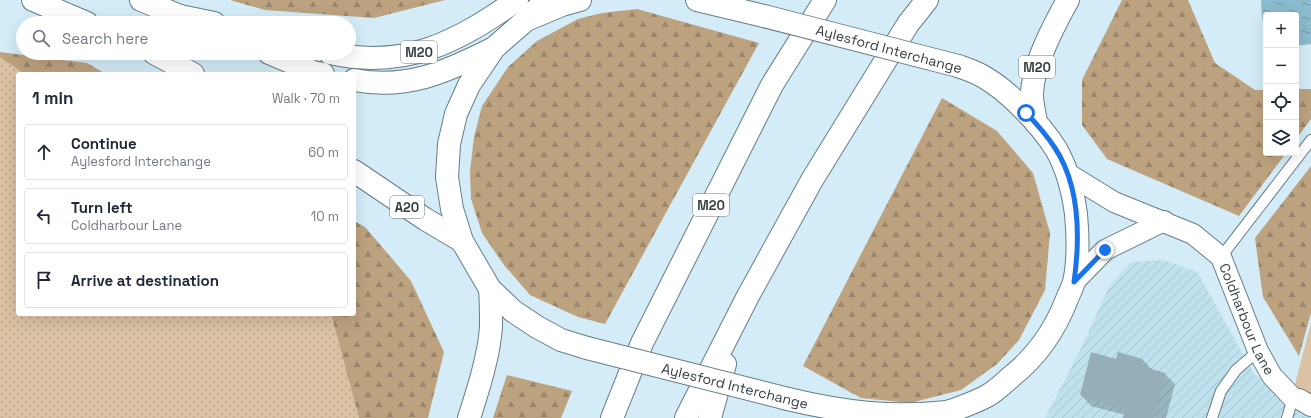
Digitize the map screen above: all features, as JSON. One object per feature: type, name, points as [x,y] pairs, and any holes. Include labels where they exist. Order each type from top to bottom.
[{"type":"main road","points":[[33,0],[71,16]]},
{"type":"main road","points":[[141,0],[179,16]]},
{"type":"main road","name":"M20","points":[[356,57],[389,58],[425,51],[459,37],[499,13],[517,0]]},
{"type":"main road","points":[[526,20],[546,0]]},
{"type":"main road","name":"Aylesford Interchange","points":[[580,0],[562,5],[526,20],[494,48],[469,85],[456,114],[449,144],[447,177],[452,209],[462,241],[490,289],[513,311],[537,327],[561,340],[587,348],[788,399],[869,417],[894,418],[941,415],[987,396],[1023,367],[1044,345],[1061,316],[1074,282],[1077,258],[1078,229],[1074,202],[1067,173],[1056,149],[1036,123],[1007,92],[984,77],[958,66],[697,0]]},
{"type":"main road","name":"M20","points":[[612,418],[642,344],[772,85],[825,0]]},
{"type":"main road","points":[[686,418],[740,313],[812,180],[908,24],[927,0]]},
{"type":"main road","name":"M20","points":[[1036,123],[1032,96],[1035,74],[1042,55],[1068,0]]},
{"type":"main road","points":[[356,80],[398,82],[430,76],[457,66],[494,48]]},
{"type":"main road","points":[[167,60],[190,72]]},
{"type":"main road","points":[[285,60],[314,72]]},
{"type":"main road","name":"A20","points":[[356,172],[424,219],[462,241]]},
{"type":"main road","points":[[469,418],[476,398],[491,328],[490,289]]},
{"type":"main road","points":[[710,418],[740,313]]},
{"type":"street","name":"Coldharbour Lane","points":[[1067,173],[1114,202],[1193,234],[1221,257],[1258,351],[1272,376],[1293,398],[1299,399],[1311,406]]},
{"type":"street","points":[[1074,282],[1105,250],[1164,221]]},
{"type":"lane","points":[[1221,257],[1311,140]]},
{"type":"lane","points":[[1212,418],[1221,391],[1236,370],[1258,351]]},
{"type":"lane","points":[[1287,418],[1293,398]]},
{"type":"shaded area","points":[[0,57],[21,72],[16,72],[16,316],[332,316],[359,418],[0,418]]},
{"type":"shaded area","points":[[1164,260],[1197,272],[1254,374],[1311,415],[1311,418],[1045,418],[1081,348],[1109,287],[1131,262]]},
{"type":"shaded area","points":[[1311,323],[1311,398],[1294,388]]},
{"type":"green space","points":[[230,0],[445,0],[374,18],[265,10]]},
{"type":"green space","points":[[1122,0],[1188,0],[1215,63],[1255,90],[1263,90],[1263,156],[1284,156],[1239,216],[1107,159],[1082,125],[1082,80]]},
{"type":"green space","points":[[637,9],[759,43],[605,324],[578,317],[530,295],[504,265],[482,233],[471,199],[470,171],[474,137],[482,106],[508,67],[537,41],[578,19],[602,13]]},
{"type":"green space","points":[[0,52],[16,54],[16,60],[63,60],[87,63],[103,72],[21,72],[0,57]]},
{"type":"green space","points":[[1299,89],[1311,89],[1311,119],[1299,135]]},
{"type":"green space","points":[[942,98],[997,131],[1033,173],[1050,233],[1045,290],[1019,340],[997,364],[961,390],[910,403],[861,398],[803,366]]},
{"type":"green space","points":[[1311,166],[1311,313],[1299,356],[1263,297],[1255,238]]},
{"type":"green space","points":[[356,222],[365,227],[411,281],[444,352],[428,418],[359,418],[332,316],[356,316]]},
{"type":"green space","points":[[507,375],[572,391],[561,418],[493,418]]},
{"type":"water","points":[[1261,0],[1311,0],[1311,44],[1299,46],[1299,12],[1263,12],[1263,20]]},
{"type":"building","points":[[1091,352],[1116,359],[1118,352],[1143,359],[1141,366],[1165,373],[1153,418],[1123,418],[1126,408],[1080,395]]},
{"type":"route","points":[[1026,113],[1036,123],[1056,149],[1067,173],[1074,202],[1078,229],[1074,282],[1105,250]]}]
